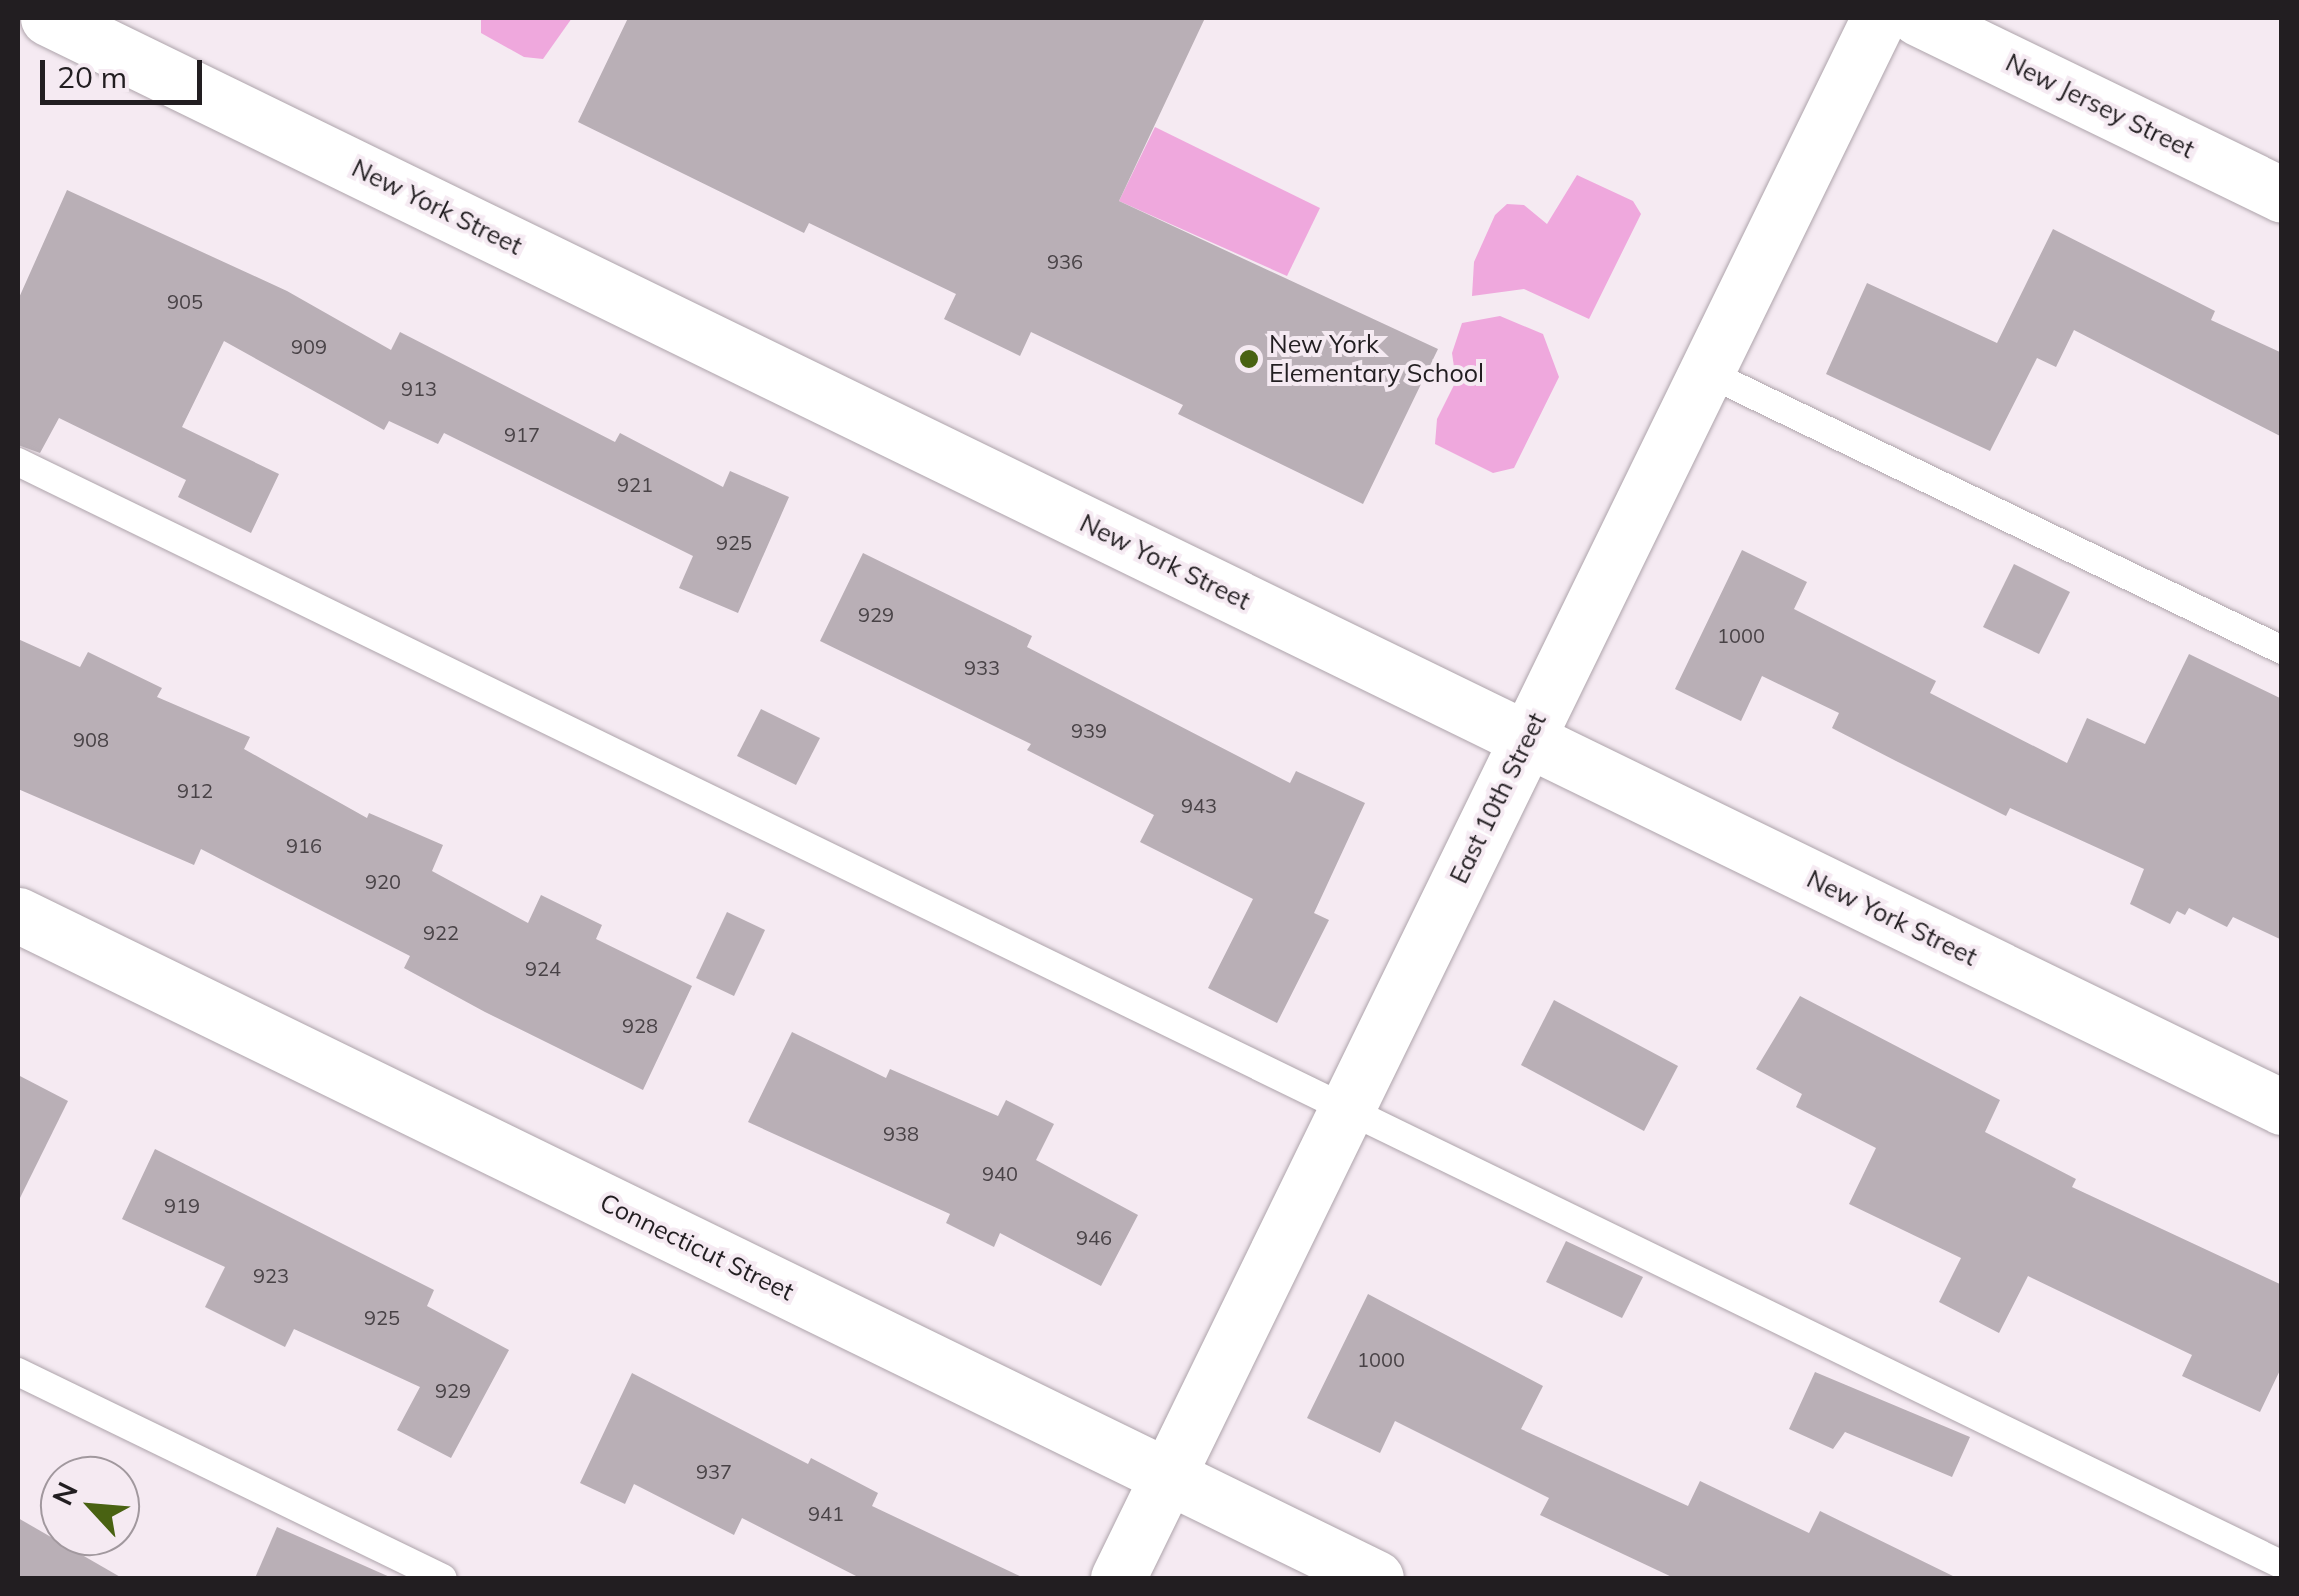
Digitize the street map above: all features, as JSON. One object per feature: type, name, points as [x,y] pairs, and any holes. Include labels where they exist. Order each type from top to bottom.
[{"type":"street","name":"New York Street","points":[[48,18],[2282,1107]]},
{"type":"street","name":"East 10th Street","points":[[1118,1578],[1880,18]]},
{"type":"street","name":"New Jersey Street","points":[[1918,18],[2282,195]]},
{"type":"street","name":"Connecticut Street","points":[[18,915],[1376,1578]]},
{"type":"lane","points":[[1706,372],[2282,650]]},
{"type":"lane","points":[[18,462],[1348,1106],[2282,1565]]},
{"type":"lane","points":[[18,1372],[442,1578]]},
{"type":"shaded area","points":[[481,18],[572,18],[543,59],[524,57],[481,33]]},
{"type":"shaded area","points":[[1155,127],[1320,208],[1287,276],[1119,201]]},
{"type":"shaded area","points":[[1577,175],[1633,201],[1641,214],[1589,319],[1524,289],[1472,296],[1474,262],[1495,215],[1507,204],[1524,205],[1547,224]]},
{"type":"shaded area","points":[[1500,316],[1543,334],[1559,377],[1514,468],[1493,473],[1435,444],[1437,419],[1456,381],[1452,353],[1462,323]]},
{"type":"building","points":[[628,18],[1205,18],[1119,201],[1438,349],[1363,504],[1178,414],[1183,405],[1031,332],[1020,356],[944,319],[956,294],[809,223],[804,233],[578,122]]},
{"type":"building","points":[[67,190],[287,291],[391,350],[400,332],[615,442],[620,433],[723,487],[730,471],[789,497],[738,613],[679,588],[693,556],[444,433],[438,444],[389,421],[384,430],[224,341],[182,427],[279,474],[251,533],[178,497],[186,480],[59,418],[40,453],[18,445],[18,300]]},
{"type":"building","points":[[2053,229],[2215,311],[2211,320],[2282,353],[2282,437],[2074,330],[2056,367],[2037,358],[1990,451],[1826,374],[1867,283],[1997,343]]},
{"type":"building","points":[[1742,550],[1807,582],[1794,609],[1936,681],[1930,693],[2067,763],[2087,718],[2145,744],[2189,654],[2282,699],[2282,940],[2233,917],[2227,927],[2189,908],[2185,915],[2177,911],[2170,924],[2130,904],[2144,869],[2010,808],[2006,816],[1896,761],[1832,728],[1839,713],[1762,676],[1741,721],[1675,689]]},
{"type":"building","points":[[863,553],[1032,636],[1027,647],[1290,783],[1296,771],[1365,803],[1314,913],[1329,920],[1277,1023],[1208,988],[1253,899],[1140,842],[1154,815],[1027,750],[1031,744],[820,641]]},
{"type":"building","points":[[2014,564],[2070,592],[2039,654],[1983,627]]},
{"type":"building","points":[[18,639],[80,667],[88,652],[162,688],[157,697],[250,737],[244,749],[367,818],[369,813],[443,845],[432,871],[528,923],[541,895],[602,925],[596,939],[692,986],[643,1090],[404,968],[410,956],[201,849],[194,865],[18,789]]},
{"type":"building","points":[[761,709],[820,738],[796,785],[737,756]]},
{"type":"building","points":[[727,912],[765,930],[734,996],[696,978]]},
{"type":"building","points":[[1800,996],[2000,1100],[1985,1132],[2076,1179],[2072,1187],[2282,1285],[2282,1366],[2260,1412],[2182,1376],[2192,1355],[2028,1276],[1999,1333],[1939,1302],[1961,1258],[1849,1204],[1876,1148],[1796,1107],[1802,1094],[1756,1069]]},
{"type":"building","points":[[1554,1000],[1678,1066],[1644,1131],[1521,1065]]},
{"type":"building","points":[[792,1032],[886,1078],[890,1069],[998,1116],[1006,1100],[1054,1124],[1036,1160],[1138,1215],[1101,1286],[1000,1233],[994,1247],[946,1223],[950,1214],[748,1122]]},
{"type":"building","points":[[18,1075],[68,1101],[18,1202]]},
{"type":"building","points":[[155,1149],[434,1290],[427,1306],[509,1350],[451,1458],[397,1430],[420,1387],[294,1329],[285,1347],[205,1307],[225,1267],[122,1219]]},
{"type":"building","points":[[1566,1241],[1643,1277],[1622,1318],[1546,1282]]},
{"type":"building","points":[[1368,1294],[1543,1386],[1521,1429],[1688,1506],[1700,1481],[1809,1533],[1820,1511],[1957,1578],[1674,1578],[1540,1515],[1549,1498],[1395,1421],[1380,1453],[1307,1418]]},
{"type":"building","points":[[1815,1372],[1970,1437],[1952,1477],[1845,1432],[1833,1449],[1789,1429]]},
{"type":"building","points":[[632,1373],[808,1464],[811,1458],[878,1493],[872,1506],[1024,1578],[860,1578],[742,1518],[734,1535],[634,1484],[625,1504],[580,1483]]},
{"type":"building","points":[[18,1518],[40,1531],[40,1556],[84,1556],[122,1578],[18,1578]]},
{"type":"building","points":[[277,1527],[392,1578],[255,1578]]},
{"type":"place","name":"New York Elementary School","points":[[1249,359]]}]
